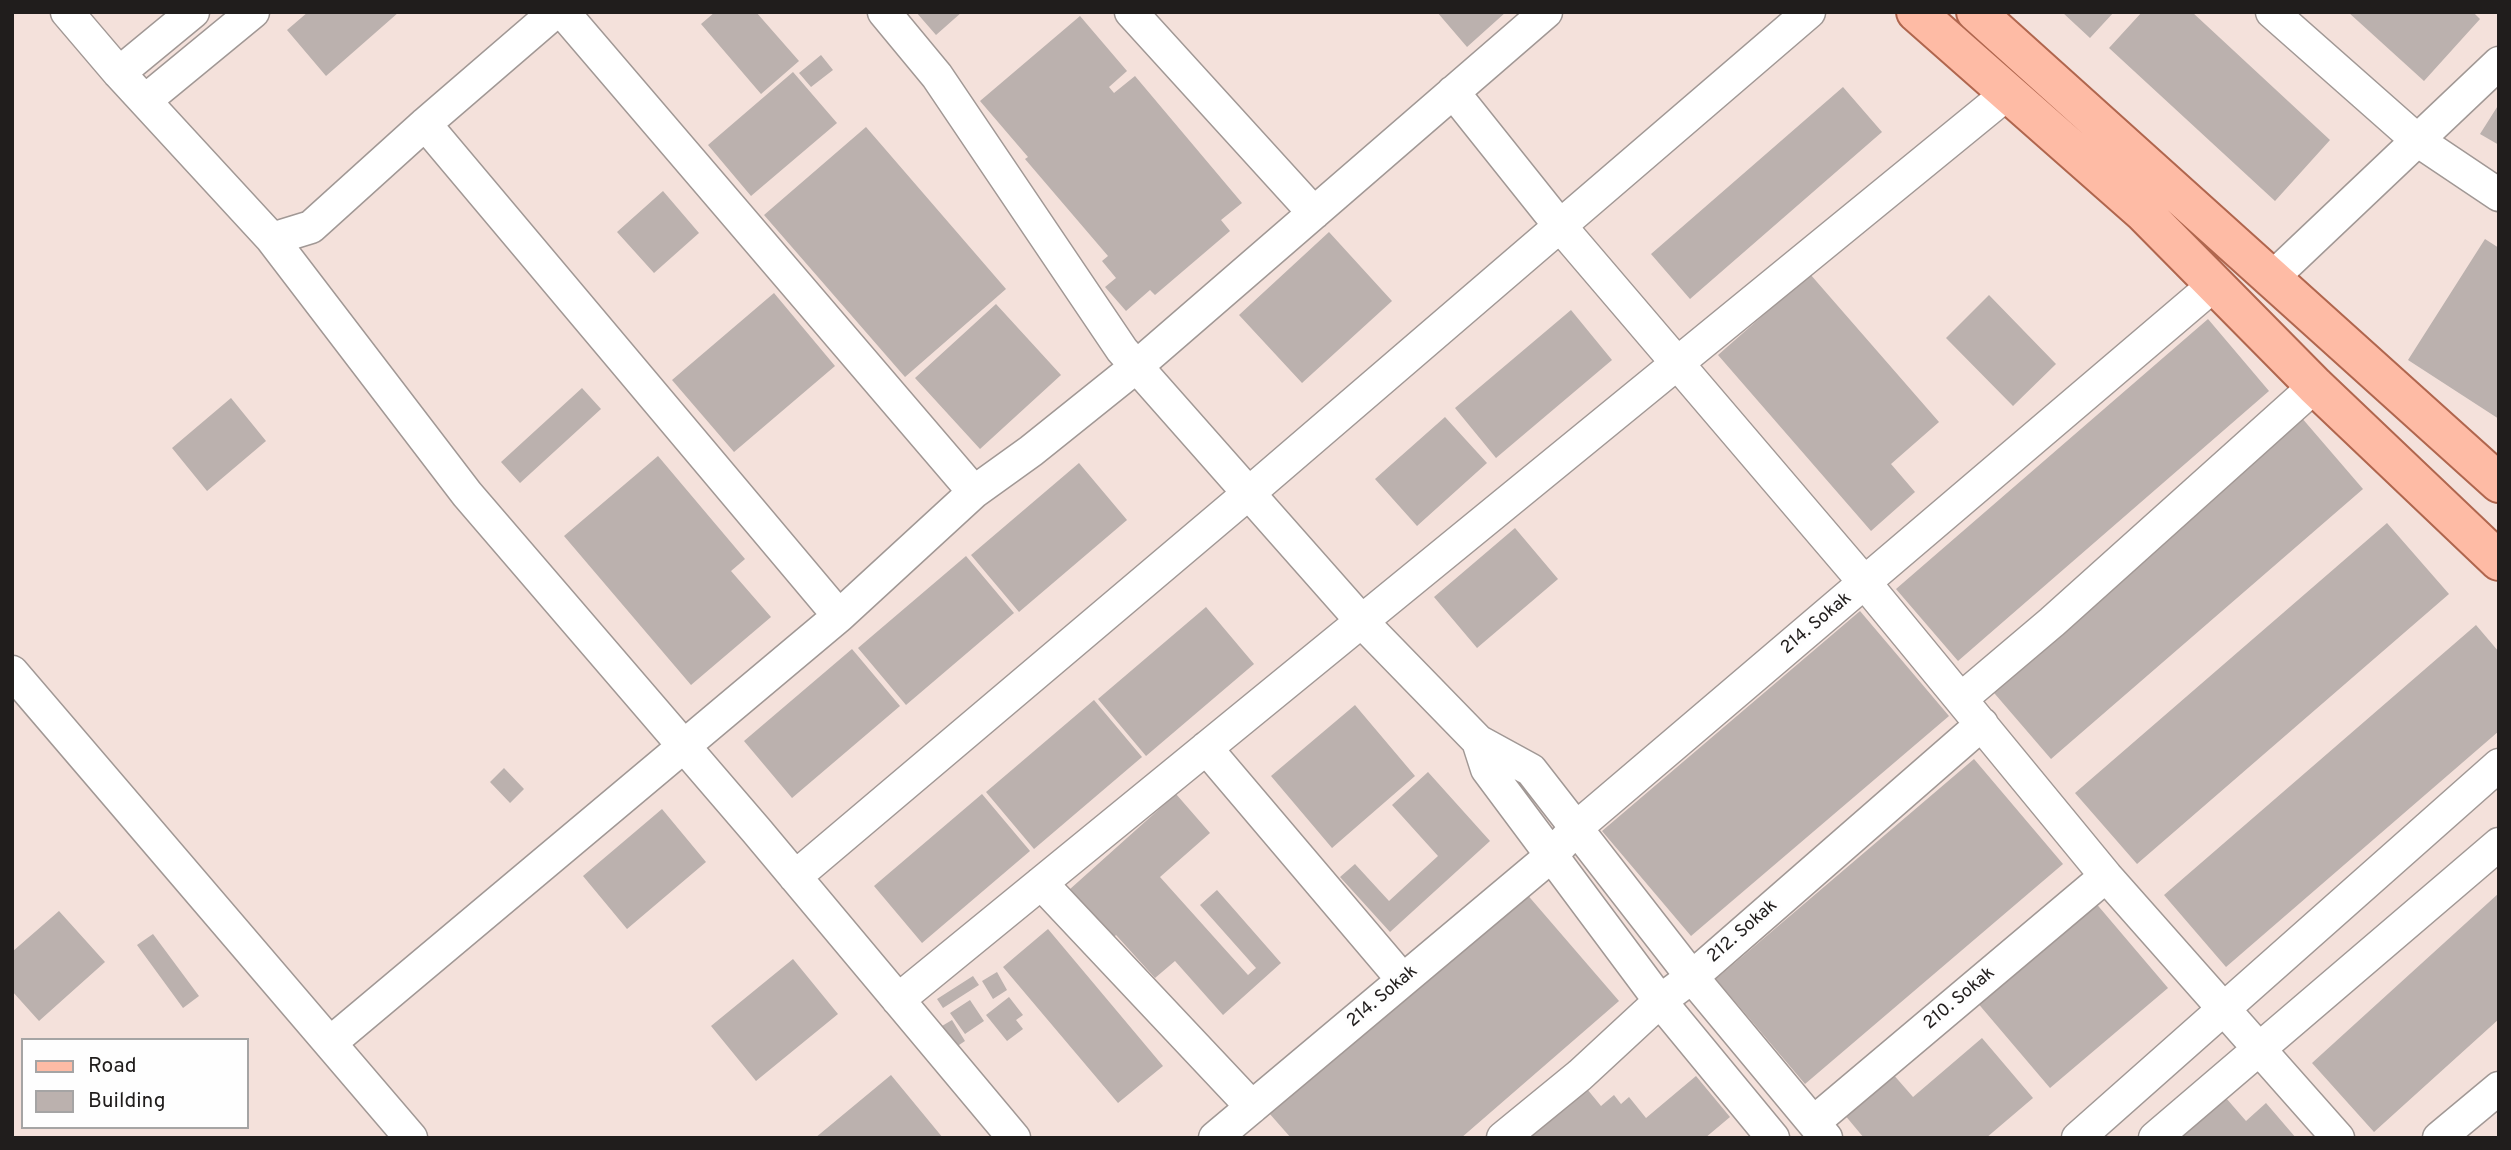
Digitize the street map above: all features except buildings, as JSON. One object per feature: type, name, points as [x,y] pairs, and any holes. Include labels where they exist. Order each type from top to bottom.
[{"type":"main road","points":[[1916,12],[2143,212],[2315,386],[2499,561]]},
{"type":"main road","points":[[1976,12],[2499,483]]},
{"type":"street","points":[[67,12],[119,74],[146,100],[272,239],[467,494],[684,746],[1014,1138]]},
{"type":"street","points":[[119,74],[193,12]]},
{"type":"street","points":[[146,100],[253,12]]},
{"type":"street","points":[[272,239],[311,227],[555,12]]},
{"type":"street","points":[[564,12],[974,492]]},
{"type":"street","points":[[884,12],[937,76],[1122,350],[1362,621],[1478,741],[1531,770],[1692,977],[1820,1130]]},
{"type":"street","points":[[1131,12],[1314,213]]},
{"type":"street","points":[[330,1043],[839,616],[974,492],[1031,451],[1137,366],[1546,12]]},
{"type":"street","points":[[795,877],[1249,493],[1809,12]]},
{"type":"street","points":[[2272,12],[2417,140],[2499,195]]},
{"type":"street","points":[[2272,278],[2499,63]]},
{"type":"street","points":[[1453,92],[1560,226],[1865,583],[2106,876],[2260,1046],[2338,1138]]},
{"type":"street","points":[[898,1000],[2008,93]]},
{"type":"street","points":[[425,124],[839,616]]},
{"type":"street","name":"214. Sokak","points":[[1214,1138],[1551,856],[1576,828],[2215,284]]},
{"type":"street","points":[[1961,699],[2052,622],[2315,386]]},
{"type":"street","points":[[12,672],[411,1138]]},
{"type":"street","name":"212. Sokak","points":[[1503,1138],[1580,1075],[1660,1002],[1982,724]]},
{"type":"street","points":[[1478,741],[1487,769],[1551,856],[1660,1002],[1773,1138]]},
{"type":"street","points":[[1206,748],[1403,980]]},
{"type":"street","points":[[2078,1138],[2499,765]]},
{"type":"street","points":[[2155,1138],[2499,844]]},
{"type":"street","name":"210. Sokak","points":[[1820,1130],[2106,876]]},
{"type":"street","points":[[1041,883],[1252,1107]]},
{"type":"street","points":[[2439,1138],[2499,1088]]},
{"type":"shaded area","points":[[12,12],[2499,12],[2499,1138],[12,1138]]}]
